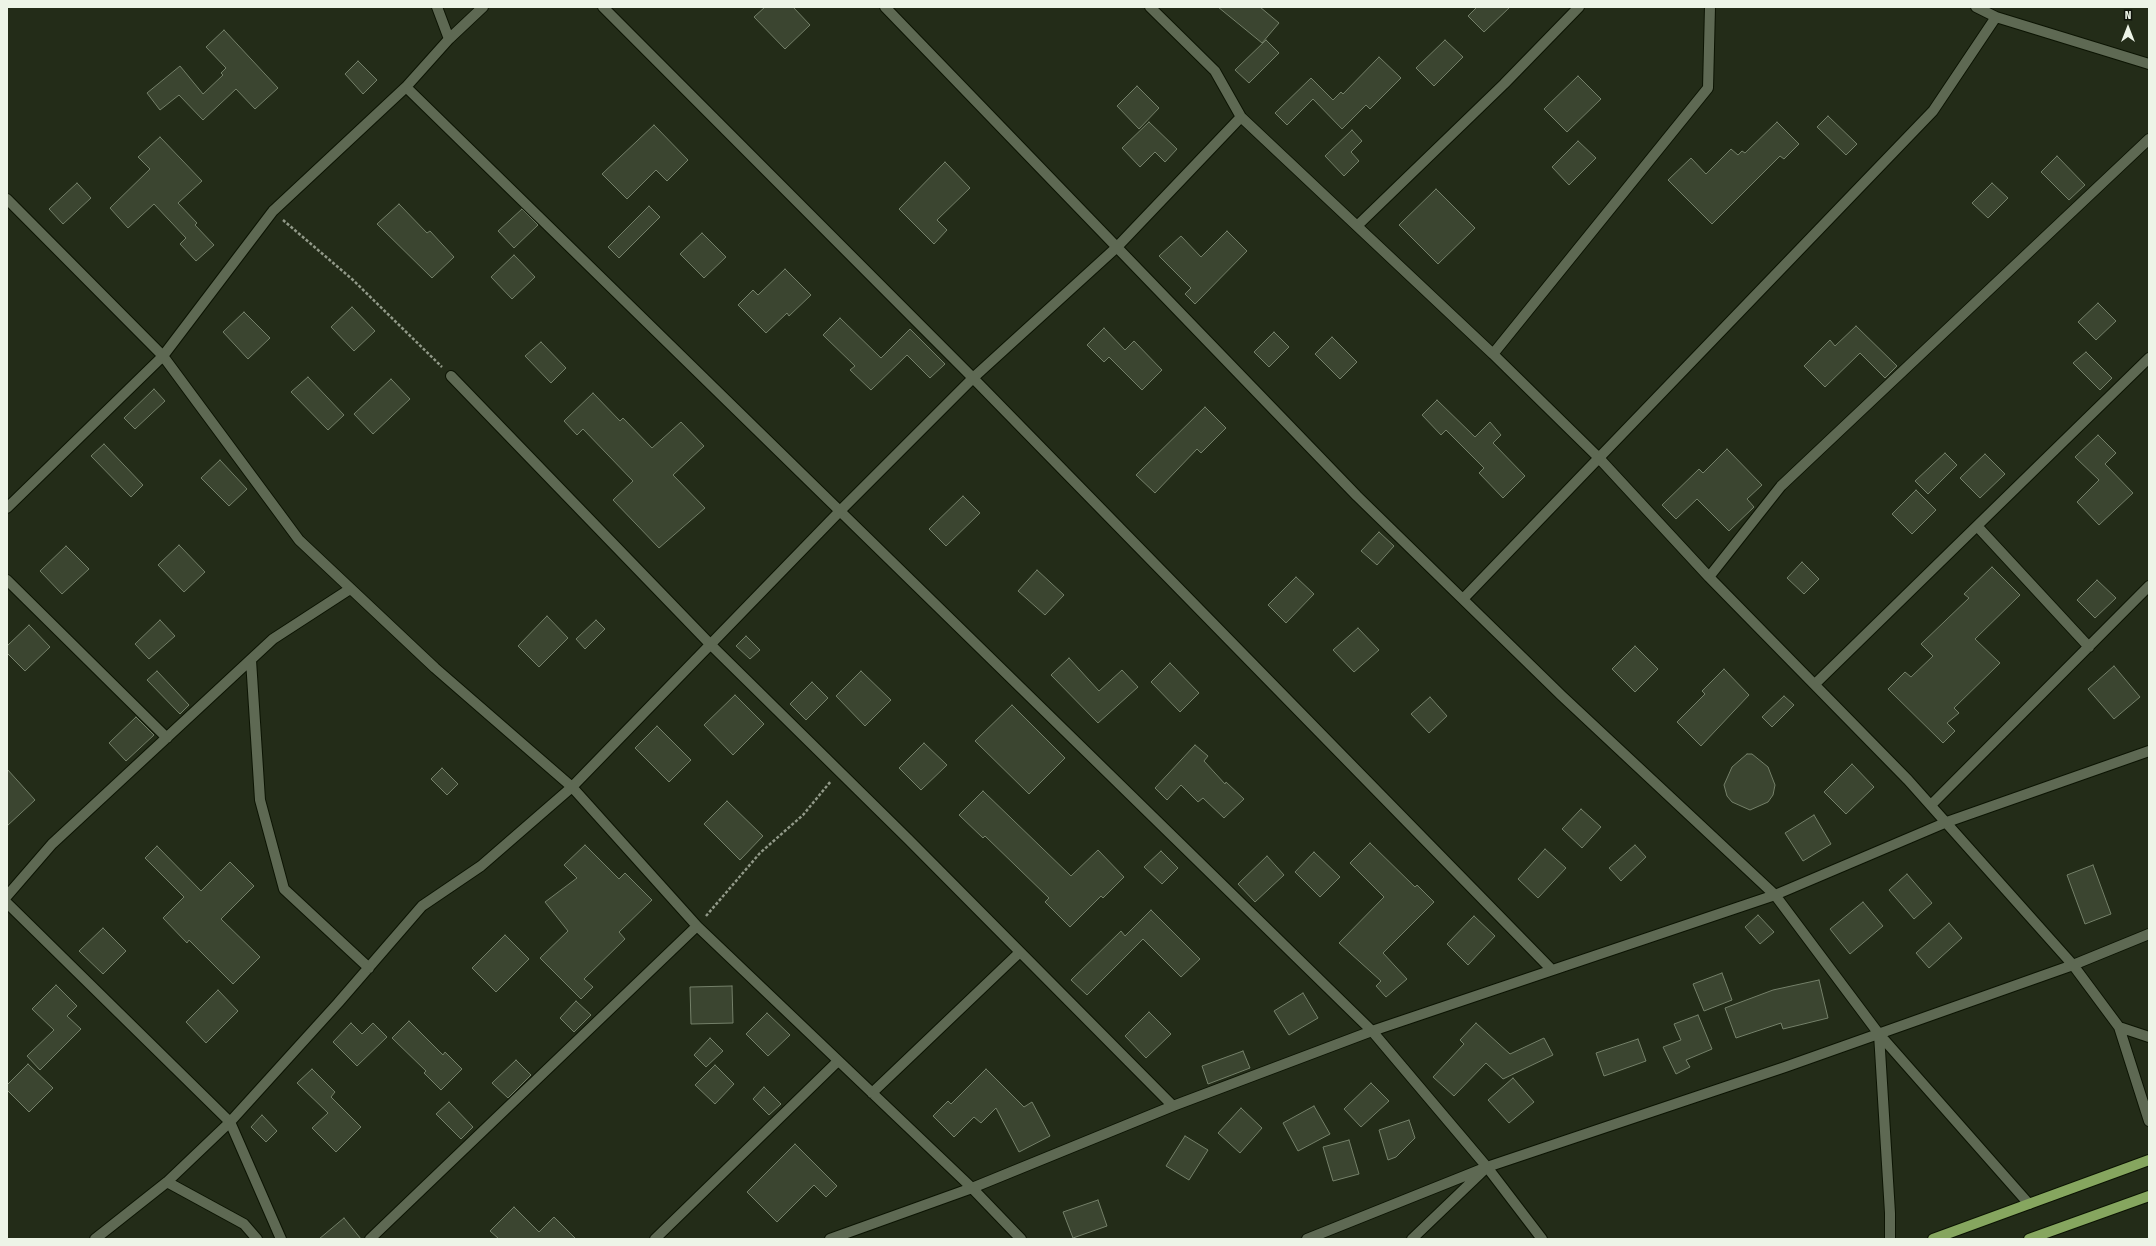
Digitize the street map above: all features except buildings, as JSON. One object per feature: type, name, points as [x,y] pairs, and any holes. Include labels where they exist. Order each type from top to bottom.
[{"type":"main road","points":[[1933,1239],[2149,1160]]},
{"type":"main road","points":[[2029,1239],[2149,1196]]},
{"type":"street","points":[[438,7],[448,39]]},
{"type":"street","points":[[7,508],[163,356],[273,211],[406,87],[448,39],[483,7]]},
{"type":"street","points":[[603,7],[973,378],[1552,970]]},
{"type":"street","points":[[885,7],[1357,496],[1562,696],[1775,896],[1879,1034],[2029,1204]]},
{"type":"street","points":[[1150,7],[1215,71],[1241,117],[1358,225],[1598,457],[1710,577],[1947,822],[2073,965],[2119,1027],[2149,1121]]},
{"type":"street","points":[[1358,225],[1504,84],[1579,7]]},
{"type":"street","points":[[1493,354],[1708,88],[1710,7]]},
{"type":"street","points":[[1976,7],[1996,17],[2149,64]]},
{"type":"street","points":[[1463,599],[1598,457],[1933,111],[1996,17]]},
{"type":"street","points":[[406,87],[1372,1031],[1487,1167],[1542,1239]]},
{"type":"street","points":[[95,1239],[167,1182],[230,1122],[422,906],[481,866],[572,787],[840,511],[973,378],[1117,247],[1241,117]]},
{"type":"street","points":[[1710,577],[1781,486],[2149,139]]},
{"type":"street","points":[[7,199],[163,356],[299,540],[435,668],[572,787],[697,926],[972,1188],[1021,1239]]},
{"type":"street","points":[[1814,684],[2149,358]]},
{"type":"street","points":[[451,376],[711,645],[839,771],[1173,1106]]},
{"type":"street","points":[[1977,526],[2089,647]]},
{"type":"street","points":[[7,580],[167,738]]},
{"type":"street","points":[[1931,805],[2149,586]]},
{"type":"street","points":[[7,896],[52,844],[273,639],[350,589]]},
{"type":"street","points":[[251,660],[260,800],[284,889],[368,968]]},
{"type":"street","points":[[830,1239],[972,1188],[1173,1106],[1372,1031],[1775,896],[1947,822],[2149,751]]},
{"type":"street","points":[[7,903],[230,1122],[281,1239]]},
{"type":"street","points":[[370,1239],[697,926]]},
{"type":"street","points":[[1307,1239],[1487,1167],[1879,1034],[2073,965],[2149,934]]},
{"type":"street","points":[[872,1093],[1020,952]]},
{"type":"street","points":[[2119,1027],[2149,1037]]},
{"type":"street","points":[[1879,1034],[1890,1213],[1890,1239]]},
{"type":"street","points":[[655,1239],[838,1060]]},
{"type":"street","points":[[1412,1239],[1487,1167]]},
{"type":"street","points":[[167,1182],[244,1224],[257,1239]]},
{"type":"path","points":[[273,211],[353,280],[451,376]]},
{"type":"path","points":[[697,926],[760,853],[803,815],[839,771]]}]
